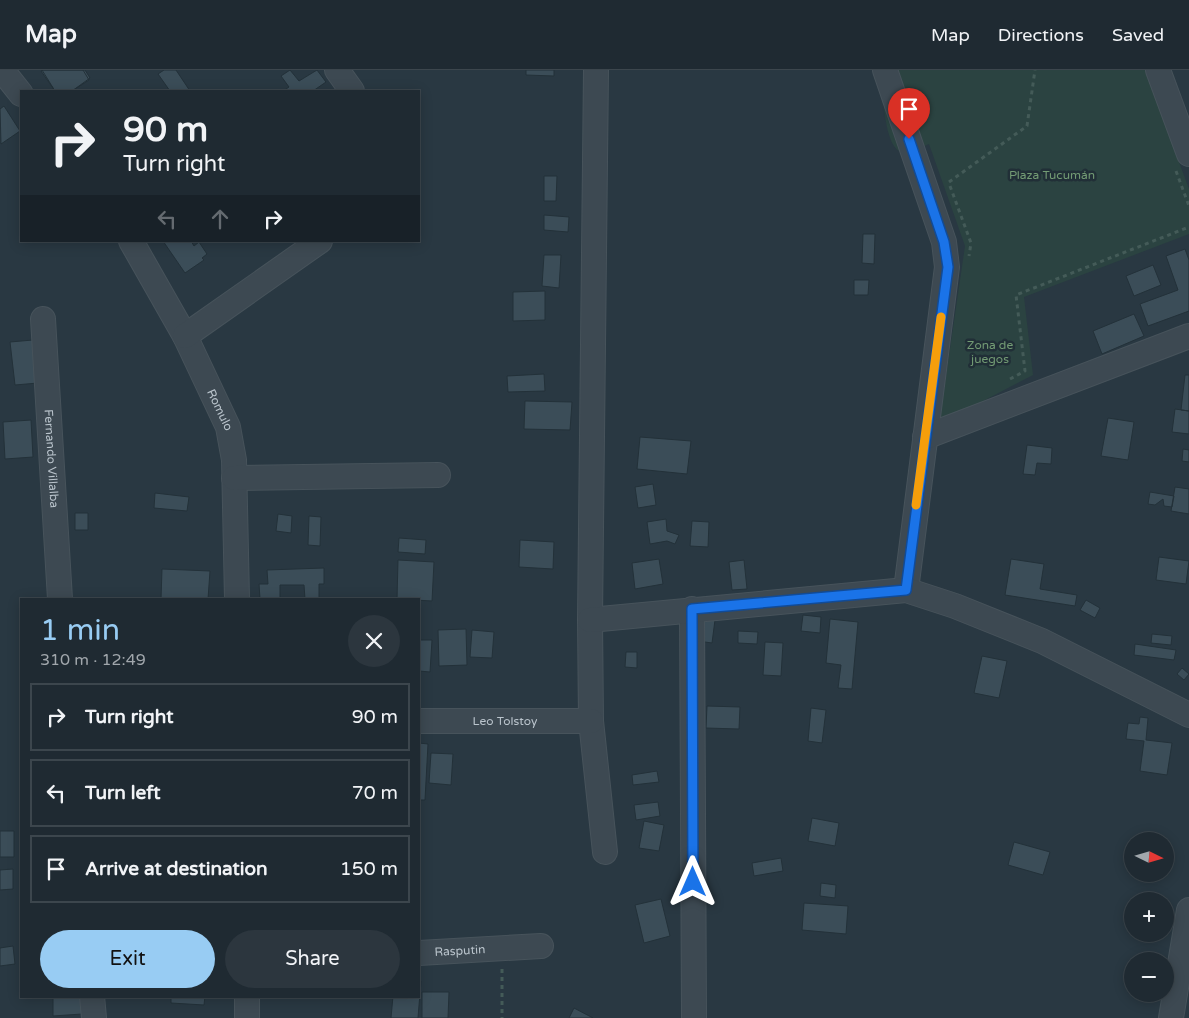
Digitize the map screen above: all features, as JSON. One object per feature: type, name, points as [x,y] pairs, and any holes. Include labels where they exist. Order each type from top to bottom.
[{"type":"street","points":[[2,70],[20,93]]},
{"type":"street","points":[[337,70],[351,90]]},
{"type":"street","points":[[596,70],[590,620],[591,721],[605,852]]},
{"type":"street","points":[[885,70],[944,242],[948,267],[906,590]]},
{"type":"street","points":[[1158,70],[1189,154]]},
{"type":"street","name":"Romulo","points":[[132,242],[185,336],[228,427],[233,447],[237,598]]},
{"type":"street","points":[[185,336],[319,242]]},
{"type":"street","name":"Fernando Villalba","points":[[42,320],[60,598]]},
{"type":"street","points":[[925,437],[1189,336]]},
{"type":"street","points":[[234,478],[438,475]]},
{"type":"street","points":[[590,620],[906,590],[955,606],[1042,641],[1189,715]]},
{"type":"street","points":[[692,609],[694,1018]]},
{"type":"street","name":"Leo Tolstoy","points":[[420,721],[591,721]]},
{"type":"street","points":[[1171,1018],[1189,910]]},
{"type":"street","name":"Rasputin","points":[[420,953],[540,946]]},
{"type":"street","points":[[92,998],[94,1018]]},
{"type":"street","points":[[247,998],[247,1018]]},
{"type":"path","points":[[949,182],[1027,126],[1035,70]]},
{"type":"path","points":[[946,173],[971,243],[968,262]]},
{"type":"path","points":[[1007,380],[1025,371],[1016,295],[1189,227]]},
{"type":"path","name":"Rasputin","points":[[502,949],[502,1018]]},
{"type":"green space","name":"Plaza Tucumán","points":[[883,70],[1145,70],[1189,189],[1189,234],[1024,297],[1033,375],[939,424],[965,246],[929,144],[903,152],[896,149],[891,141],[885,116]]},
{"type":"building","points":[[42,70],[83,70],[89,80],[74,90],[54,90]]},
{"type":"building","points":[[85,70],[90,78],[73,90],[54,90],[41,71]]},
{"type":"building","points":[[164,70],[176,70],[189,90],[169,90],[158,74]]},
{"type":"building","points":[[290,70],[299,81],[317,70],[326,82],[314,90],[284,90],[289,87],[281,76]]},
{"type":"building","points":[[526,70],[554,70],[554,76],[526,75]]},
{"type":"building","points":[[4,106],[20,131],[1,144],[0,109]]},
{"type":"building","points":[[544,176],[557,176],[556,201],[544,201]]},
{"type":"building","points":[[544,215],[569,217],[568,232],[544,230]]},
{"type":"building","points":[[863,234],[875,234],[874,264],[862,263]]},
{"type":"building","points":[[164,242],[192,242],[194,246],[199,242],[207,254],[202,258],[204,260],[185,273]]},
{"type":"building","points":[[1185,249],[1189,260],[1189,311],[1148,326],[1140,304],[1178,290],[1166,256]]},
{"type":"building","points":[[544,255],[561,255],[559,288],[542,286]]},
{"type":"building","points":[[1153,265],[1161,285],[1134,296],[1126,276]]},
{"type":"building","points":[[854,280],[869,280],[868,295],[854,295]]},
{"type":"building","points":[[545,291],[545,320],[513,321],[513,292]]},
{"type":"building","points":[[1134,314],[1144,336],[1102,354],[1093,331]]},
{"type":"building","points":[[33,340],[38,383],[15,385],[10,342]]},
{"type":"building","points":[[544,374],[545,391],[508,392],[507,376]]},
{"type":"building","points":[[1185,375],[1189,375],[1189,411],[1181,410]]},
{"type":"building","points":[[525,401],[572,402],[570,430],[524,429]]},
{"type":"building","points":[[1175,409],[1189,411],[1189,434],[1172,432]]},
{"type":"building","points":[[1108,418],[1134,422],[1128,460],[1101,456]]},
{"type":"building","points":[[31,420],[33,457],[5,459],[3,422]]},
{"type":"building","points":[[640,437],[691,441],[687,474],[637,469]]},
{"type":"building","points":[[1027,445],[1052,448],[1051,464],[1037,463],[1035,475],[1023,474]]},
{"type":"building","points":[[1183,449],[1189,450],[1189,462],[1182,461]]},
{"type":"building","points":[[653,484],[656,505],[638,508],[635,487]]},
{"type":"building","points":[[1175,487],[1189,489],[1189,514],[1171,511]]},
{"type":"building","points":[[1150,492],[1174,496],[1172,507],[1164,506],[1163,499],[1155,505],[1148,504]]},
{"type":"building","points":[[155,493],[189,497],[187,511],[154,508]]},
{"type":"building","points":[[75,513],[88,513],[88,530],[75,530]]},
{"type":"building","points":[[278,514],[292,516],[291,533],[276,531]]},
{"type":"building","points":[[309,516],[321,517],[320,546],[308,545]]},
{"type":"building","points":[[666,519],[667,531],[679,535],[675,544],[667,541],[650,544],[647,522]]},
{"type":"building","points":[[692,521],[709,522],[708,547],[690,546]]},
{"type":"building","points":[[399,538],[426,540],[425,554],[398,552]]},
{"type":"building","points":[[520,540],[554,542],[553,569],[519,567]]},
{"type":"building","points":[[1159,557],[1189,561],[1186,584],[1156,580]]},
{"type":"building","points":[[659,559],[663,584],[635,589],[632,563]]},
{"type":"building","points":[[1011,559],[1044,564],[1040,589],[1077,595],[1075,606],[1005,595]]},
{"type":"building","points":[[398,560],[434,562],[432,601],[420,600],[420,598],[397,598]]},
{"type":"building","points":[[744,560],[747,589],[732,590],[729,562]]},
{"type":"building","points":[[324,568],[324,584],[319,584],[319,598],[305,598],[304,585],[280,585],[280,598],[260,598],[259,584],[268,584],[267,570]]},
{"type":"building","points":[[162,569],[210,571],[208,598],[161,598]]},
{"type":"building","points":[[1086,600],[1100,608],[1095,618],[1080,610]]},
{"type":"building","points":[[803,615],[821,617],[820,633],[801,631]]},
{"type":"building","points":[[701,618],[715,620],[712,643],[698,641]]},
{"type":"building","points":[[830,619],[858,622],[852,689],[838,688],[841,665],[826,663]]},
{"type":"building","points":[[466,629],[467,665],[439,666],[438,630]]},
{"type":"building","points":[[472,630],[494,632],[492,658],[470,657]]},
{"type":"building","points":[[738,631],[758,632],[757,644],[738,643]]},
{"type":"building","points":[[1152,634],[1172,636],[1171,645],[1151,643]]},
{"type":"building","points":[[420,640],[432,640],[430,672],[420,671]]},
{"type":"building","points":[[765,642],[783,643],[781,676],[763,675]]},
{"type":"building","points":[[1135,644],[1176,650],[1174,660],[1134,655]]},
{"type":"building","points":[[626,652],[637,652],[637,668],[625,667]]},
{"type":"building","points":[[982,656],[1007,661],[999,698],[974,693]]},
{"type":"building","points":[[1182,668],[1189,674],[1184,680],[1177,674]]},
{"type":"building","points":[[707,706],[740,707],[739,729],[706,728]]},
{"type":"building","points":[[811,708],[826,710],[822,743],[808,741]]},
{"type":"building","points":[[1140,717],[1148,718],[1146,740],[1172,743],[1167,775],[1140,771],[1144,741],[1126,739],[1128,723],[1139,724]]},
{"type":"building","points":[[420,743],[428,744],[425,800],[420,800]]},
{"type":"building","points":[[431,753],[453,754],[451,785],[429,783]]},
{"type":"building","points":[[657,771],[659,782],[633,785],[632,775]]},
{"type":"building","points":[[658,802],[660,816],[636,820],[634,805]]},
{"type":"building","points":[[812,818],[839,823],[835,846],[808,841]]},
{"type":"building","points":[[644,821],[664,825],[659,851],[639,848]]},
{"type":"building","points":[[0,831],[14,831],[14,857],[0,857]]},
{"type":"building","points":[[1014,842],[1050,852],[1043,875],[1008,865]]},
{"type":"building","points":[[781,858],[783,871],[754,876],[752,863]]},
{"type":"building","points":[[13,869],[13,889],[0,890],[0,870]]},
{"type":"building","points":[[821,883],[836,885],[835,898],[820,896]]},
{"type":"building","points":[[661,899],[670,936],[644,943],[635,905]]},
{"type":"building","points":[[804,903],[848,906],[846,934],[802,930]]},
{"type":"building","points":[[13,946],[15,964],[0,966],[0,948]]},
{"type":"building","points":[[422,992],[449,992],[448,1018],[422,1018]]},
{"type":"building","points":[[53,998],[81,998],[82,1014],[53,1016]]},
{"type":"building","points":[[171,998],[205,998],[204,1005],[171,1003]]},
{"type":"building","points":[[393,998],[420,998],[418,1018],[391,1018]]},
{"type":"building","points":[[574,1008],[593,1018],[569,1018]]},
{"type":"slow traffic","points":[[916,505],[941,317]]},
{"type":"route","points":[[693,882],[692,609],[906,590],[948,267],[944,242],[909,139]]},
{"type":"park label","name":"Zona de juegos","points":[[990,352]]}]
